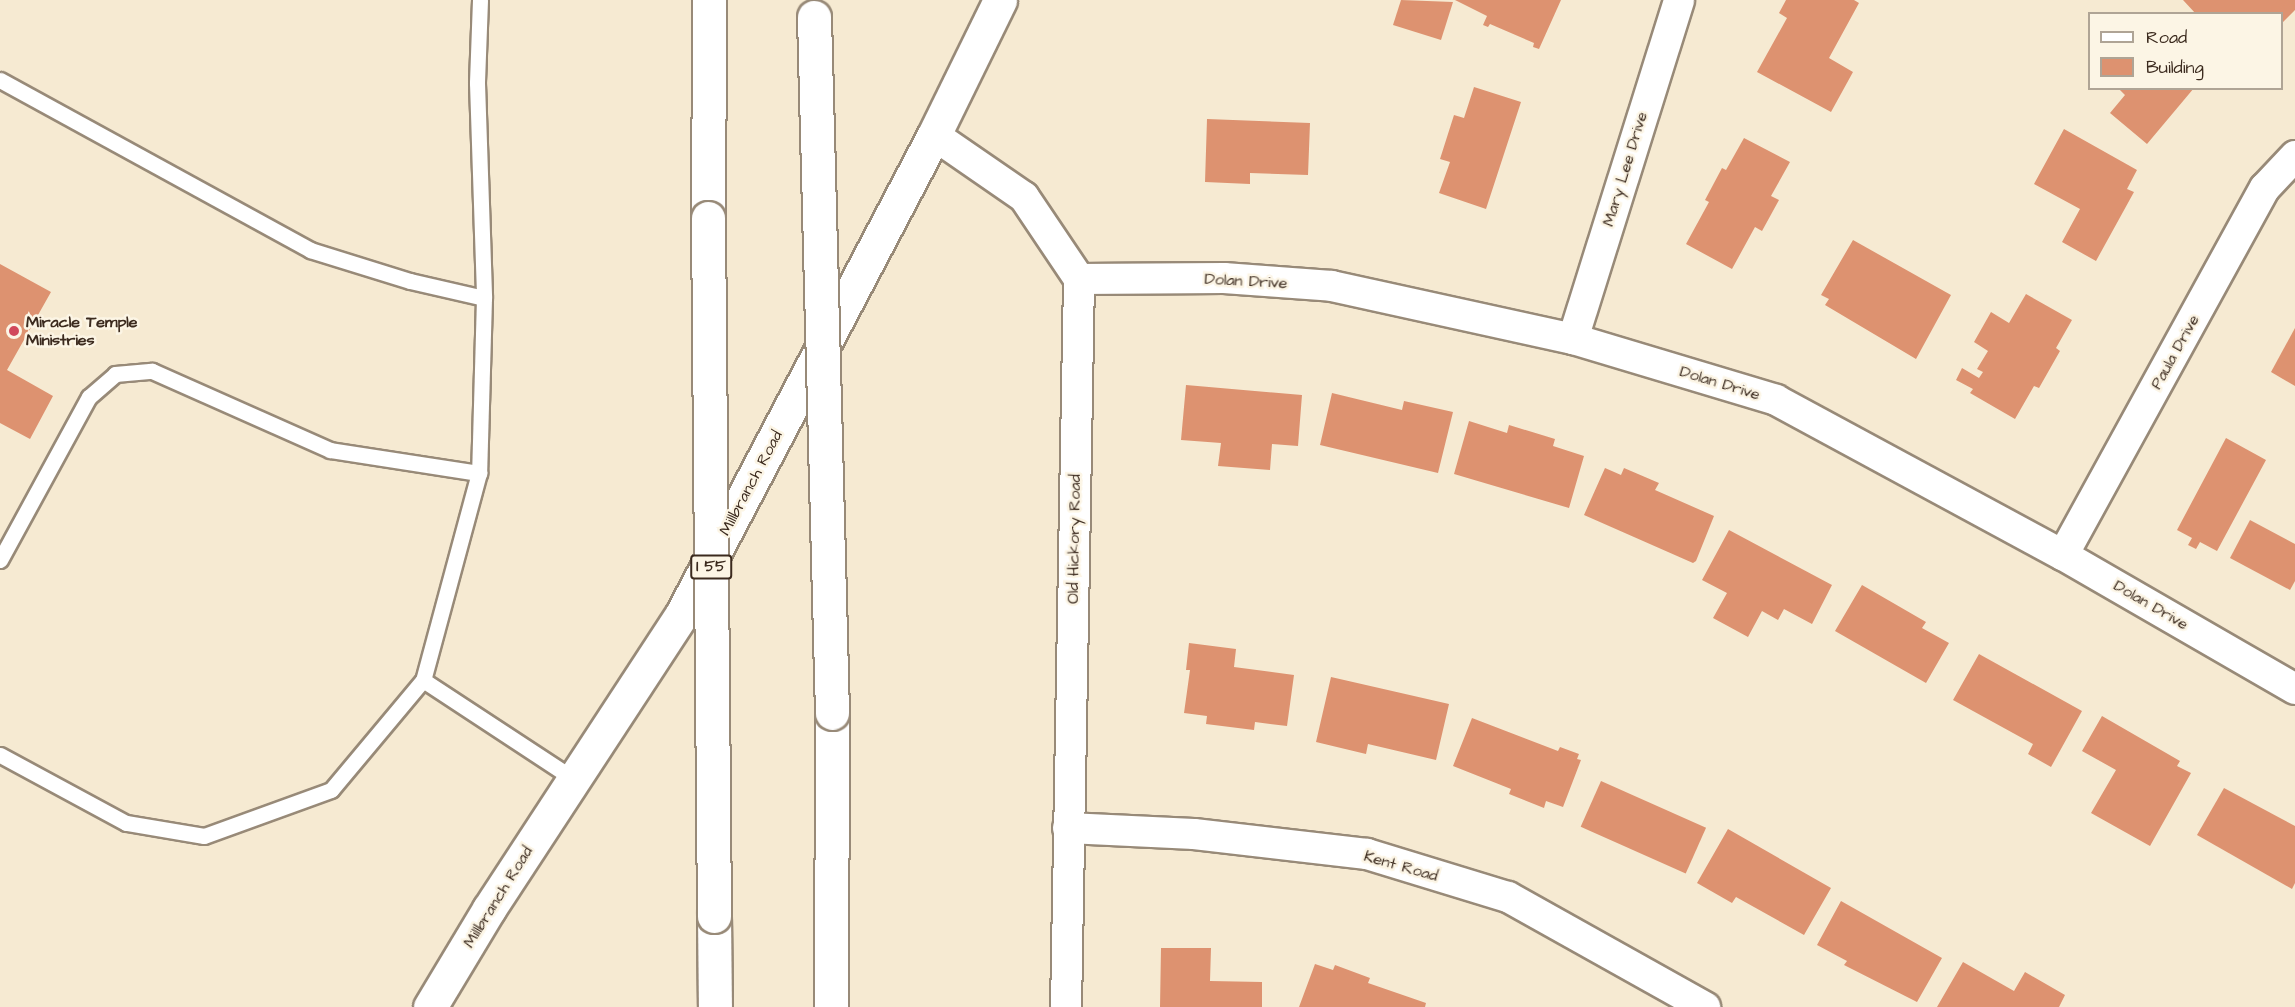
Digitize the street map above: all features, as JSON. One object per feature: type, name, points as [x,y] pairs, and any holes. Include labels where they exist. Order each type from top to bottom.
[{"type":"main road","name":"I 55","points":[[709,0],[708,218],[715,1007]]},
{"type":"main road","name":"Millbranch Road","points":[[430,1007],[682,612],[934,135],[999,0]]},
{"type":"main road","points":[[814,9],[832,713],[831,1007]]},
{"type":"street","name":"Mary Lee Drive","points":[[1573,339],[1679,0]]},
{"type":"street","points":[[934,135],[1024,197],[1079,279]]},
{"type":"street","name":"Paula Drive","points":[[2063,555],[2265,188],[2295,156]]},
{"type":"street","name":"Dolan Drive","points":[[1079,279],[1224,278],[1332,286],[1573,339],[1776,400],[2063,555],[2295,689]]},
{"type":"street","name":"Old Hickory Road","points":[[1066,1007],[1079,279]]},
{"type":"street","name":"Kent Road","points":[[1068,828],[1194,834],[1367,854],[1508,897],[1705,1007]]},
{"type":"lane","points":[[0,756],[126,823],[204,836],[332,790],[423,680],[479,473],[484,298],[477,83],[480,0]]},
{"type":"lane","points":[[0,80],[310,250],[410,281],[484,298]]},
{"type":"lane","points":[[0,560],[89,398],[115,374],[152,371],[330,450],[479,473]]},
{"type":"lane","points":[[423,680],[574,779]]},
{"type":"building","points":[[1401,0],[1453,2],[1441,40],[1393,25]]},
{"type":"building","points":[[1455,0],[1561,0],[1539,49],[1533,47],[1534,43],[1490,24],[1488,27],[1483,25],[1487,16]]},
{"type":"building","points":[[1786,0],[1854,0],[1859,3],[1829,58],[1853,72],[1831,112],[1757,72],[1787,18],[1779,13]]},
{"type":"building","points":[[2183,0],[2295,0],[2295,10],[2283,22],[2283,12],[2194,12]]},
{"type":"building","points":[[1474,87],[1521,102],[1486,209],[1439,193],[1450,162],[1440,159],[1454,115],[1464,118]]},
{"type":"building","points":[[2120,90],[2192,90],[2147,144],[2110,113],[2125,95]]},
{"type":"building","points":[[1207,119],[1310,123],[1308,175],[1250,173],[1250,184],[1205,182]]},
{"type":"building","points":[[2064,129],[2137,170],[2127,189],[2134,192],[2096,261],[2062,242],[2080,209],[2034,184]]},
{"type":"building","points":[[1744,138],[1790,162],[1771,196],[1779,200],[1762,231],[1755,227],[1732,269],[1686,244],[1709,202],[1705,200],[1722,168],[1726,170]]},
{"type":"building","points":[[1853,240],[1951,295],[1916,359],[1825,305],[1829,299],[1821,295]]},
{"type":"building","name":"Miracle Temple Ministries","points":[[0,264],[51,292],[7,370],[53,396],[30,439],[0,423]]},
{"type":"building","points":[[2026,294],[2072,320],[2056,348],[2060,351],[2039,388],[2034,386],[2015,419],[1970,393],[1973,389],[1956,380],[1962,368],[1979,378],[1983,372],[1977,369],[1988,351],[1974,342],[1991,312],[2009,323]]},
{"type":"building","points":[[2295,328],[2295,386],[2271,372]]},
{"type":"building","points":[[1186,385],[1302,395],[1298,446],[1272,444],[1270,470],[1218,466],[1221,443],[1181,440]]},
{"type":"building","points":[[1332,393],[1402,410],[1404,401],[1453,412],[1438,473],[1320,445]]},
{"type":"building","points":[[1469,421],[1507,433],[1509,425],[1555,439],[1553,446],[1584,456],[1569,508],[1454,474]]},
{"type":"building","points":[[2226,438],[2266,460],[2217,551],[2200,542],[2196,549],[2188,545],[2192,538],[2177,530]]},
{"type":"building","points":[[1605,468],[1621,475],[1624,468],[1659,483],[1655,490],[1714,516],[1696,561],[1693,563],[1584,515]]},
{"type":"building","points":[[2250,520],[2295,544],[2295,581],[2290,590],[2230,558]]},
{"type":"building","points":[[1729,530],[1832,585],[1812,624],[1784,609],[1778,620],[1762,611],[1748,637],[1713,618],[1727,593],[1702,580]]},
{"type":"building","points":[[1862,585],[1926,622],[1922,628],[1949,643],[1926,683],[1835,631]]},
{"type":"building","points":[[1189,643],[1236,649],[1234,667],[1294,675],[1287,726],[1255,722],[1254,730],[1206,724],[1207,716],[1184,713],[1190,670],[1186,670]]},
{"type":"building","points":[[1979,654],[2082,711],[2051,767],[2028,754],[2033,744],[1953,700]]},
{"type":"building","points":[[1331,677],[1449,704],[1436,760],[1368,744],[1366,754],[1316,742]]},
{"type":"building","points":[[2102,716],[2180,761],[2177,766],[2191,773],[2150,846],[2091,813],[2116,770],[2082,751]]},
{"type":"building","points":[[1472,718],[1558,751],[1560,747],[1579,754],[1577,759],[1581,760],[1563,807],[1546,801],[1544,808],[1509,794],[1511,789],[1453,766]]},
{"type":"building","points":[[1601,781],[1706,828],[1686,873],[1581,827]]},
{"type":"building","points":[[2224,788],[2295,826],[2295,883],[2292,889],[2197,835]]},
{"type":"building","points":[[1728,829],[1831,888],[1804,935],[1736,897],[1732,903],[1697,883]]},
{"type":"building","points":[[1841,901],[1942,958],[1917,1002],[1844,965],[1847,961],[1817,945]]},
{"type":"building","points":[[1161,948],[1211,948],[1210,981],[1262,982],[1262,1007],[1160,1007]]},
{"type":"building","points":[[1963,962],[2014,991],[2025,972],[2065,995],[2059,1007],[1937,1007]]},
{"type":"building","points":[[1315,964],[1333,970],[1335,965],[1370,978],[1368,983],[1426,1003],[1425,1007],[1299,1007]]},
{"type":"place","name":"Miracle Temple Ministries","points":[[14,331]]}]
